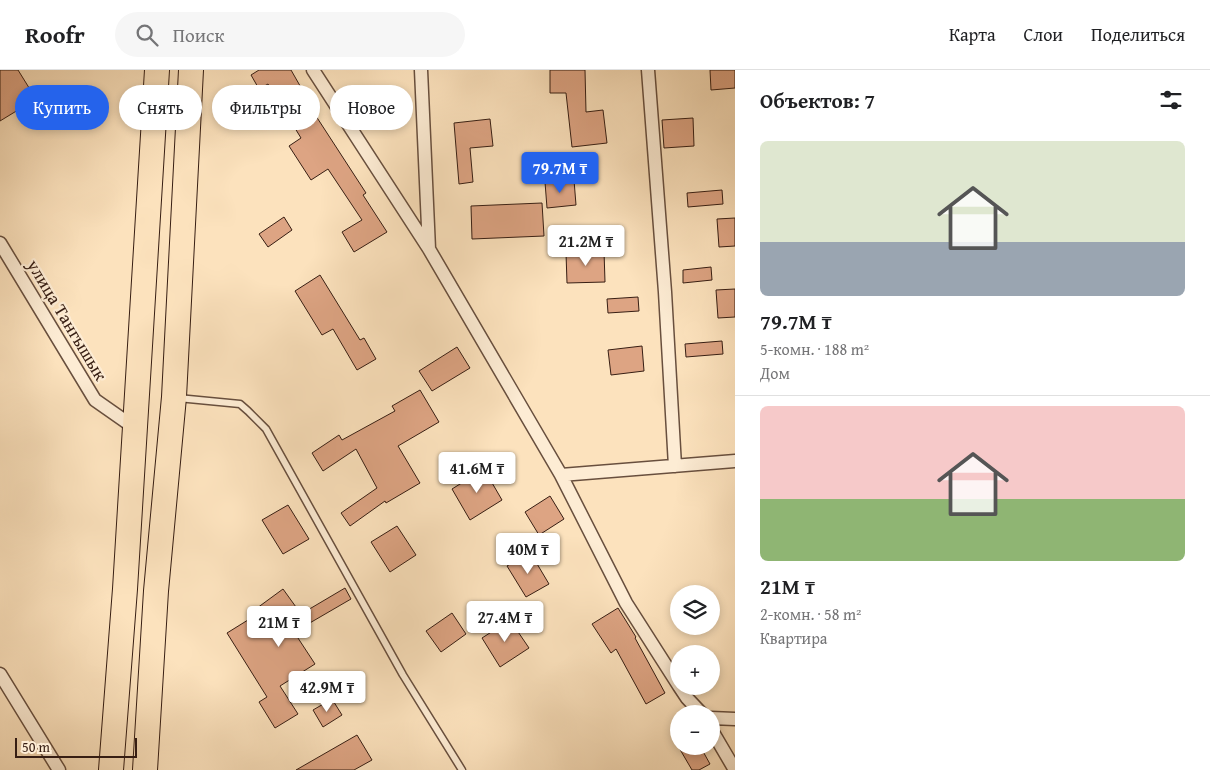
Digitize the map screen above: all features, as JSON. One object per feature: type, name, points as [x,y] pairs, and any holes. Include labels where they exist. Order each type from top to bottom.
[{"type":"highway","points":[[112,770],[157,70]]},
{"type":"highway","points":[[145,770],[156,591],[174,397],[192,70]]},
{"type":"street","points":[[313,70],[429,249],[561,475],[626,603],[670,672]]},
{"type":"street","points":[[421,70],[429,249]]},
{"type":"street","points":[[648,70],[666,292],[675,466]]},
{"type":"street","name":"улица Тангышык","points":[[0,242],[94,400],[135,428]]},
{"type":"street","points":[[561,475],[735,461]]},
{"type":"street","points":[[0,674],[59,770]]},
{"type":"street","points":[[685,695],[694,705]]},
{"type":"street","points":[[720,718],[735,719]]},
{"type":"street","points":[[720,744],[735,770]]},
{"type":"lane","points":[[174,397],[240,404],[266,429],[403,675],[462,770]]},
{"type":"building","points":[[0,70],[18,70],[27,85],[15,85],[15,112],[0,121]]},
{"type":"building","points":[[259,70],[291,70],[300,85],[257,85],[251,75]]},
{"type":"building","points":[[550,70],[585,70],[586,112],[603,110],[607,143],[572,147],[566,93],[550,93]]},
{"type":"building","points":[[710,70],[735,70],[735,88],[711,90]]},
{"type":"building","points":[[693,118],[694,146],[664,148],[662,120]]},
{"type":"building","points":[[490,119],[493,146],[470,148],[473,182],[459,184],[454,123]]},
{"type":"building","points":[[320,122],[366,193],[363,195],[387,232],[354,252],[342,232],[362,220],[328,169],[311,180],[289,146],[301,138],[296,130],[320,130]]},
{"type":"building","points":[[574,180],[576,205],[547,208],[545,182]]},
{"type":"building","points":[[722,190],[723,204],[688,207],[687,193]]},
{"type":"building","points":[[542,203],[544,236],[472,239],[471,206]]},
{"type":"building","points":[[284,217],[292,230],[268,247],[259,234]]},
{"type":"building","points":[[735,218],[735,246],[719,247],[717,219]]},
{"type":"building","points":[[604,251],[605,282],[567,283],[566,253]]},
{"type":"building","points":[[711,267],[712,280],[683,283],[683,270]]},
{"type":"building","points":[[320,275],[360,340],[364,338],[376,359],[357,370],[333,329],[322,335],[295,291]]},
{"type":"building","points":[[735,289],[735,317],[718,318],[716,290]]},
{"type":"building","points":[[638,297],[639,311],[608,313],[607,299]]},
{"type":"building","points":[[722,341],[723,354],[686,357],[685,344]]},
{"type":"building","points":[[642,346],[644,371],[611,375],[608,350]]},
{"type":"building","points":[[457,347],[470,368],[432,391],[419,371]]},
{"type":"building","points":[[420,390],[439,422],[398,446],[420,483],[386,503],[385,501],[350,526],[341,513],[377,488],[356,449],[323,471],[312,453],[339,435],[342,440],[395,411],[392,406]]},
{"type":"building","points":[[484,469],[502,500],[470,520],[452,489]]},
{"type":"building","points":[[550,496],[564,519],[539,535],[525,512]]},
{"type":"building","points":[[288,505],[309,539],[283,554],[262,520]]},
{"type":"building","points":[[397,526],[416,555],[390,572],[371,542]]},
{"type":"building","points":[[530,552],[549,584],[526,597],[507,566]]},
{"type":"building","points":[[345,588],[351,599],[308,624],[296,635],[315,664],[280,686],[298,714],[275,728],[259,702],[267,697],[227,633],[256,615],[253,611],[283,589],[301,614]]},
{"type":"building","points":[[618,608],[636,637],[665,693],[646,704],[616,649],[611,653],[592,624]]},
{"type":"building","points":[[452,613],[466,634],[441,652],[426,631]]},
{"type":"building","points":[[510,620],[529,648],[500,667],[482,638]]},
{"type":"building","points":[[332,699],[342,715],[323,727],[313,710]]},
{"type":"building","points":[[357,735],[372,760],[354,770],[296,770]]},
{"type":"building","points":[[683,755],[705,755],[710,764],[699,770],[692,770]]}]
